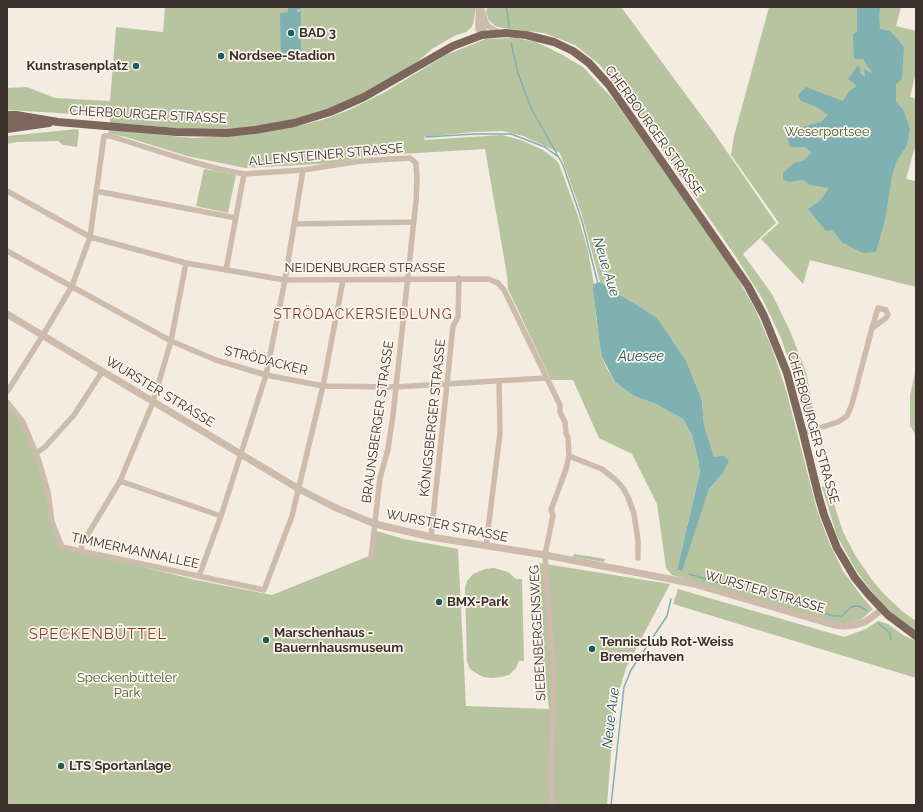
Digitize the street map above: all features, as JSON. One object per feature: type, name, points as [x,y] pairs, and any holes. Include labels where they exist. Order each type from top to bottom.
[{"type":"main road","name":"CHERBOURGER STRASSE","points":[[7,115],[16,115],[58,122],[200,133],[227,133],[283,126],[311,119],[346,106],[438,54],[464,41],[482,35],[502,33],[526,35],[546,39],[564,46],[589,63],[605,81],[732,261],[754,296],[773,336],[787,373],[821,504],[837,548],[855,578],[883,609]]},
{"type":"main road","points":[[7,122],[58,122]]},
{"type":"main road","name":"CHERBOURGER STRASSE","points":[[7,130],[58,122]]},
{"type":"main road","points":[[883,609],[888,615],[916,636]]},
{"type":"street","points":[[464,41],[473,34],[481,8]]},
{"type":"street","points":[[481,8],[488,26],[494,31],[502,33]]},
{"type":"street","points":[[481,8],[484,30],[482,35]]},
{"type":"street","points":[[478,17],[478,29],[482,35]]},
{"type":"street","name":"ALLENSTEINER STRASSE","points":[[96,191],[104,136],[110,136],[219,169],[244,174],[303,170],[361,160],[410,158]]},
{"type":"street","name":"BRAUNSBERGER STRASSE","points":[[375,524],[380,478],[388,449],[414,222],[417,179],[416,163],[410,158]]},
{"type":"street","points":[[199,576],[242,454],[266,375],[285,280],[303,170]]},
{"type":"street","points":[[226,270],[244,174]]},
{"type":"street","name":"NEIDENBURGER STRASSE","points":[[7,191],[90,237],[186,263],[285,280],[488,279],[498,283],[504,290],[546,378]]},
{"type":"street","points":[[7,392],[72,286],[90,237],[96,191],[236,218]]},
{"type":"street","points":[[294,224],[414,222]]},
{"type":"street","name":"STRÖDACKER","points":[[7,251],[171,341],[216,360],[266,375],[323,386],[395,387],[546,378]]},
{"type":"street","points":[[81,551],[82,544],[120,481],[153,402],[171,341],[186,263]]},
{"type":"street","name":"KÖNIGSBERGER STRASSE","points":[[431,537],[453,326],[458,318],[459,278]]},
{"type":"street","points":[[299,489],[323,386],[343,280]]},
{"type":"street","name":"WURSTER STRASSE","points":[[7,314],[299,489],[334,507],[375,524],[431,537],[545,555],[689,583],[839,626],[855,625],[865,622],[883,609]]},
{"type":"street","points":[[803,432],[838,422],[847,416],[852,404],[872,328]]},
{"type":"street","points":[[36,452],[45,447],[74,415],[102,372]]},
{"type":"street","points":[[546,378],[560,405],[560,412],[565,422],[568,438],[569,456],[602,470],[616,480],[628,497],[634,514],[638,540],[638,558]]},
{"type":"street","points":[[486,546],[500,433],[499,381]]},
{"type":"street","name":"TIMMERMANNALLEE","points":[[7,402],[23,422],[36,452],[48,492],[52,522],[62,547],[264,590],[292,516],[299,489]]},
{"type":"street","name":"SIEBENBERGENSWEG","points":[[552,805],[551,776],[554,681],[545,555],[553,515],[551,510],[566,469],[569,456]]},
{"type":"street","points":[[120,481],[221,516]]},
{"type":"street","points":[[371,558],[375,524]]},
{"type":"green space","points":[[165,7],[476,7],[471,28],[432,49],[415,64],[398,74],[347,102],[302,117],[278,123],[251,128],[209,130],[110,123],[110,116],[7,110],[7,88],[27,87],[55,98],[110,101],[116,27],[163,32]]},
{"type":"green space","points":[[487,7],[621,7],[712,130],[776,223],[743,254],[772,294],[790,331],[806,372],[816,424],[806,418],[781,338],[762,298],[736,257],[620,90],[599,64],[575,45],[544,33],[495,26],[489,20],[486,13]]},
{"type":"green space","name":"Weserportsee","points":[[769,7],[901,7],[896,26],[916,31],[916,72],[910,97],[916,99],[916,143],[906,179],[916,181],[916,287],[810,260],[803,284],[761,239],[779,223],[731,155],[734,136]]},
{"type":"green space","points":[[515,38],[536,42],[583,67],[613,99],[729,263],[755,309],[772,348],[786,390],[817,510],[829,542],[843,571],[873,609],[862,619],[841,624],[832,622],[672,575],[666,568],[657,504],[632,454],[599,438],[573,380],[551,380],[508,289],[507,275],[485,149],[367,156],[336,163],[245,168],[187,156],[108,133],[110,130],[193,138],[248,135],[302,125],[322,120],[349,110],[385,92],[446,55],[486,39]],"holes":[[[503,131],[523,136],[560,153],[582,215],[600,282],[632,302],[702,400],[704,425],[714,458],[723,473],[709,489],[681,571],[677,570],[700,472],[692,435],[683,419],[656,404],[634,396],[615,382],[606,367],[602,357],[596,317],[594,284],[588,251],[578,216],[559,164],[543,150],[521,140],[502,135],[425,140],[424,137]]]},
{"type":"green space","points":[[78,129],[77,147],[63,145],[58,141],[17,142],[7,144],[7,136]]},
{"type":"green space","points":[[204,169],[236,175],[228,213],[196,206]]},
{"type":"green space","points":[[916,369],[916,435],[910,426],[910,395]]},
{"type":"green space","name":"Speckenbütteler Park","points":[[7,404],[23,422],[47,492],[51,522],[62,547],[196,580],[272,595],[369,556],[373,530],[404,539],[458,549],[466,706],[549,709],[544,667],[537,656],[535,587],[539,587],[539,563],[670,584],[626,668],[615,704],[612,719],[617,720],[611,752],[607,805],[7,805]]},
{"type":"green space","points":[[828,485],[843,532],[855,555],[872,580],[884,594],[903,612],[916,621],[916,632],[893,614],[874,594],[857,572],[837,536],[822,487]]},
{"type":"green space","points":[[574,554],[605,559],[604,562],[573,557]]},
{"type":"green space","points":[[494,568],[508,572],[516,579],[522,579],[524,661],[519,661],[516,668],[509,675],[492,678],[483,677],[476,673],[470,669],[467,662],[465,588],[467,581],[473,574],[485,569]]},
{"type":"green space","points":[[678,589],[844,637],[866,629],[878,621],[888,624],[903,635],[916,641],[916,678],[673,604]]},
{"type":"water","name":"BAD 3","points":[[288,7],[300,7],[300,9],[297,9],[297,12],[301,12],[301,53],[281,53],[280,13],[288,12]]},
{"type":"water","name":"Weserportsee","points":[[857,7],[880,7],[880,29],[890,31],[904,47],[902,79],[896,84],[896,102],[903,109],[910,129],[907,145],[896,162],[892,176],[885,220],[876,252],[863,253],[843,243],[832,230],[826,231],[808,209],[820,201],[829,188],[810,185],[803,180],[789,182],[783,180],[783,173],[794,163],[803,161],[812,152],[804,147],[790,147],[786,134],[787,125],[798,128],[821,122],[828,115],[817,107],[801,101],[798,95],[806,87],[843,101],[848,92],[857,86],[848,79],[858,65],[860,68],[860,73],[865,77],[864,69],[873,74],[863,59],[854,59],[853,35],[857,31]]},
{"type":"water","name":"Auesee","points":[[600,282],[657,318],[686,361],[702,401],[704,425],[714,457],[724,456],[729,461],[723,473],[709,489],[682,571],[677,570],[700,472],[692,435],[683,419],[656,404],[634,396],[615,382],[602,357],[599,339],[593,288],[594,284]]},
{"type":"waterway","name":"Neue Aue","points":[[505,7],[507,10],[509,27]]},
{"type":"waterway","name":"Neue Aue","points":[[511,43],[518,73],[531,108],[563,165],[582,221],[598,284]]},
{"type":"waterway","points":[[426,137],[475,134],[511,134],[545,147],[557,156]]},
{"type":"waterway","points":[[689,574],[834,616],[842,616],[851,607],[856,606],[866,610]]},
{"type":"waterway","name":"Neue Aue","points":[[611,805],[624,687],[631,670],[667,616],[671,599]]},
{"type":"waterway","points":[[878,623],[890,633],[891,640]]},
{"type":"place","name":"BAD 3","points":[[291,33]]},
{"type":"place","name":"Nordsee-Stadion","points":[[221,56]]},
{"type":"place","name":"Kunstrasenplatz","points":[[136,66]]},
{"type":"place","name":"BMX-Park","points":[[439,602]]},
{"type":"place","name":"Marschenhaus - Bauernhausmuseum","points":[[266,640]]},
{"type":"place","name":"Tennisclub Rot-Weiss Bremerhaven","points":[[592,649]]},
{"type":"place","name":"LTS Sportanlage","points":[[61,766]]},
{"type":"district","name":"STRÖDACKERSIEDLUNG","points":[[363,315]]},
{"type":"district","name":"SPECKENBÜTTEL","points":[[98,634]]}]
